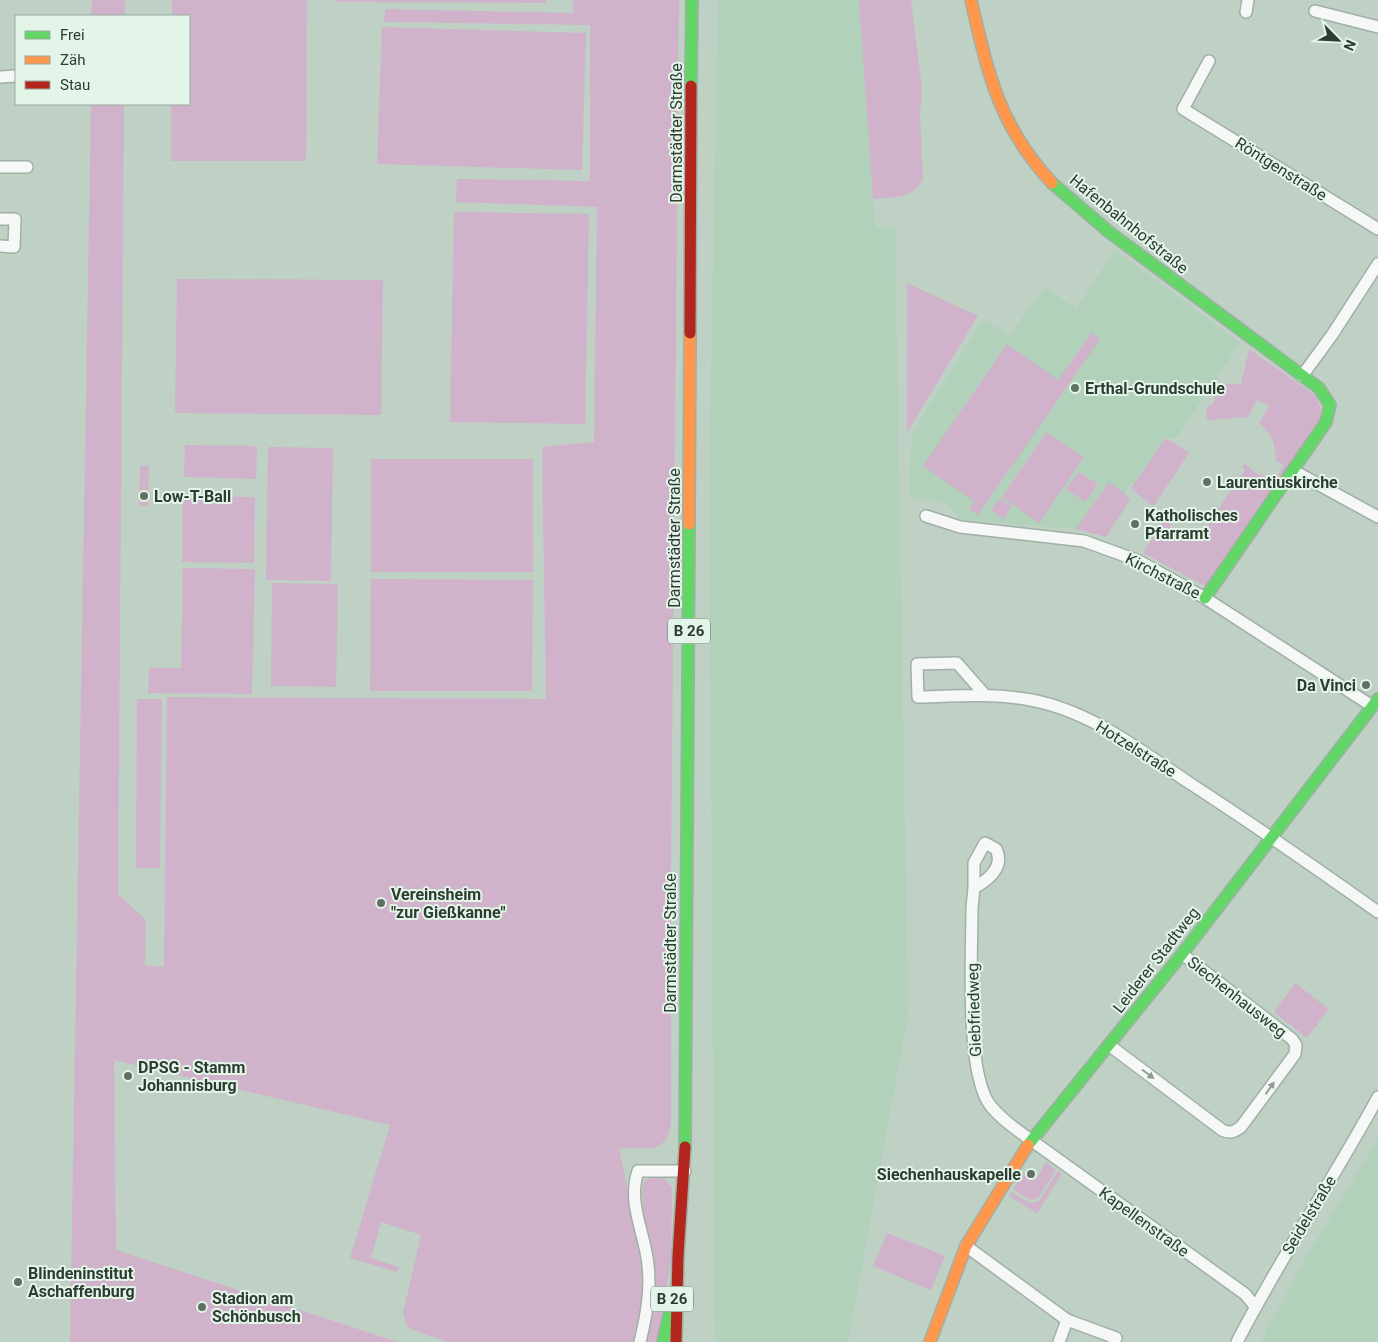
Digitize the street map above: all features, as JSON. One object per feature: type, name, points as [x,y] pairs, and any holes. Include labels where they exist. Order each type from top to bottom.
[{"type":"street","name":"Darmstädter Straße","points":[[676,1342],[678,1256],[684,1171],[692,294],[692,0]]},
{"type":"street","name":"Hafenbahnhofstraße","points":[[971,0],[997,98],[1022,147],[1041,171],[1063,195],[1101,226],[1318,388],[1330,405],[1326,422],[1294,471]]},
{"type":"street","points":[[1246,12],[1248,0]]},
{"type":"street","points":[[1315,11],[1378,28]]},
{"type":"street","name":"Röntgenstraße","points":[[1209,61],[1183,109],[1378,230]]},
{"type":"street","points":[[0,77],[15,76]]},
{"type":"street","points":[[0,167],[27,167]]},
{"type":"street","points":[[0,219],[15,219],[14,247],[0,246]]},
{"type":"street","points":[[1302,376],[1332,335],[1378,264]]},
{"type":"street","points":[[1206,598],[1294,471],[1378,517]]},
{"type":"street","name":"Kirchstraße","points":[[926,516],[960,527],[1084,541],[1139,562],[1206,598],[1375,703]]},
{"type":"street","name":"Hotzelstraße","points":[[985,695],[958,663],[917,664],[918,697],[985,695],[1031,700],[1065,709],[1100,724],[1272,837],[1378,912]]},
{"type":"street","name":"Leiderer Stadtweg","points":[[930,1342],[966,1246],[1031,1140],[1182,954],[1375,703]]},
{"type":"street","name":"Giebfriedweg","points":[[974,888],[973,1042],[979,1079],[990,1105],[1002,1118],[1031,1140]]},
{"type":"street","name":"Siechenhausweg","points":[[1109,1045],[1222,1130],[1234,1132],[1241,1127],[1295,1054],[1296,1044],[1182,954]]},
{"type":"street","name":"Seidelstraße","points":[[1239,1339],[1255,1306],[1378,1097]]},
{"type":"street","name":"Kapellenstraße","points":[[1031,1140],[1245,1294],[1255,1306]]},
{"type":"street","points":[[640,1342],[649,1283],[648,1264],[634,1203],[633,1185],[638,1171],[684,1171]]},
{"type":"street","points":[[966,1246],[1067,1320],[1116,1338],[1114,1342]]},
{"type":"street","name":"Darmstädter Straße","points":[[663,1342],[678,1256]]},
{"type":"street","points":[[1060,1342],[1067,1320]]},
{"type":"shaded area","points":[[92,0],[125,0],[125,15],[91,15]]},
{"type":"shaded area","points":[[172,0],[307,0],[306,161],[171,161],[171,105],[190,105],[190,15],[172,15]]},
{"type":"shaded area","points":[[337,0],[546,0],[546,3],[337,2]]},
{"type":"shaded area","points":[[573,0],[679,0],[671,870],[671,1125],[668,1136],[658,1146],[619,1149],[638,1236],[644,1279],[642,1303],[633,1342],[448,1342],[413,1330],[407,1326],[403,1313],[421,1235],[381,1222],[371,1258],[399,1267],[397,1272],[350,1258],[390,1125],[114,1060],[116,1250],[398,1342],[70,1342],[91,105],[124,105],[118,894],[146,920],[145,965],[164,967],[167,697],[546,699],[542,447],[594,442],[597,207],[456,202],[457,179],[590,181],[590,25],[383,22],[386,9],[573,13]]},
{"type":"shaded area","points":[[718,0],[859,0],[875,227],[895,227],[908,1015],[848,1342],[715,1342],[709,482]]},
{"type":"shaded area","points":[[859,0],[911,0],[922,89],[920,115],[923,179],[914,191],[902,196],[873,199]]},
{"type":"shaded area","points":[[382,27],[586,33],[582,170],[377,164]]},
{"type":"shaded area","points":[[454,212],[589,214],[585,424],[450,422]]},
{"type":"shaded area","name":"Erthal-Grundschule","points":[[1115,250],[1240,343],[1176,438],[1166,438],[1134,483],[1132,482],[1124,493],[1109,482],[1076,529],[961,520],[946,502],[909,498],[912,433],[983,320],[1010,334],[1045,287],[1076,309]]},
{"type":"shaded area","points":[[177,279],[383,280],[381,415],[175,413]]},
{"type":"shaded area","points":[[907,283],[978,316],[907,432]]},
{"type":"shaded area","points":[[1092,332],[1100,339],[978,515],[969,509],[974,501],[923,466],[1007,344],[1058,380]]},
{"type":"shaded area","points":[[1249,349],[1316,396],[1321,410],[1320,418],[1207,587],[1143,553],[1166,516],[1170,520],[1171,532],[1175,535],[1182,537],[1190,535],[1196,538],[1200,536],[1245,470],[1242,467],[1245,464],[1257,474],[1276,478],[1284,465],[1276,461],[1272,440],[1259,423],[1269,406],[1257,400],[1248,417],[1207,420],[1206,408],[1214,403],[1215,395],[1223,392],[1223,384],[1241,384]]},
{"type":"shaded area","points":[[1046,432],[1084,457],[1039,523],[1002,497]]},
{"type":"shaded area","points":[[1166,438],[1189,453],[1154,505],[1151,505],[1131,488]]},
{"type":"shaded area","points":[[185,445],[257,446],[256,479],[184,477]]},
{"type":"shaded area","points":[[268,447],[333,448],[331,581],[266,580]]},
{"type":"shaded area","points":[[371,459],[533,459],[533,572],[371,572]]},
{"type":"shaded area","points":[[140,466],[149,466],[148,506],[139,506]]},
{"type":"shaded area","points":[[1079,472],[1098,484],[1085,502],[1066,489]]},
{"type":"shaded area","points":[[1109,482],[1130,500],[1106,537],[1076,529]]},
{"type":"shaded area","points":[[183,496],[255,497],[254,563],[182,562]]},
{"type":"shaded area","points":[[1000,498],[1012,506],[1004,519],[991,510]]},
{"type":"shaded area","points":[[183,568],[255,569],[252,694],[148,693],[149,668],[181,668]]},
{"type":"shaded area","points":[[371,579],[533,580],[532,691],[370,691]]},
{"type":"shaded area","points":[[272,583],[338,584],[336,687],[271,686]]},
{"type":"shaded area","points":[[137,699],[162,699],[160,868],[136,868]]},
{"type":"shaded area","points":[[1295,983],[1329,1009],[1307,1038],[1274,1012]]},
{"type":"shaded area","points":[[1378,1139],[1378,1342],[1261,1342],[1299,1269]]},
{"type":"shaded area","points":[[1046,1162],[1056,1170],[1038,1198],[1030,1200],[1013,1189],[1024,1173],[1032,1180],[1036,1179]]},
{"type":"shaded area","points":[[1058,1171],[1062,1174],[1037,1213],[1009,1196],[1011,1192],[1030,1203],[1039,1201]]},
{"type":"shaded area","points":[[657,1176],[662,1177],[672,1187],[671,1261],[657,1342],[646,1342],[654,1304],[656,1281],[642,1201],[645,1180]]},
{"type":"shaded area","points":[[887,1233],[945,1256],[931,1290],[873,1266]]},
{"type":"traffic: fast","points":[[691,86],[692,0]]},
{"type":"traffic: fast","points":[[1052,183],[1109,232],[1319,388],[1330,405],[1326,422],[1205,598]]},
{"type":"traffic: fast","points":[[685,1147],[689,524]]},
{"type":"traffic: fast","points":[[1028,1145],[1182,954],[1378,699]]},
{"type":"traffic: fast","points":[[663,1342],[669,1315]]},
{"type":"traffic: slow","points":[[971,0],[983,52],[998,98],[1019,141],[1052,183]]},
{"type":"traffic: slow","points":[[689,524],[690,333]]},
{"type":"traffic: slow","points":[[930,1342],[966,1246],[1028,1145]]},
{"type":"traffic: jam","points":[[690,333],[691,86]]},
{"type":"traffic: jam","points":[[676,1342],[678,1256],[685,1147]]},
{"type":"place","name":"Erthal-Grundschule","points":[[1075,388]]},
{"type":"place","name":"Laurentiuskirche","points":[[1207,482]]},
{"type":"place","name":"Low-T-Ball","points":[[144,496]]},
{"type":"place","name":"Katholisches Pfarramt","points":[[1135,524]]},
{"type":"place","name":"Da Vinci","points":[[1366,685]]},
{"type":"place","name":"Vereinsheim \"zur Gießkanne\"","points":[[381,903]]},
{"type":"place","name":"DPSG - Stamm Johannisburg","points":[[128,1076]]},
{"type":"place","name":"Siechenhauskapelle","points":[[1031,1174]]},
{"type":"place","name":"Blindeninstitut Aschaffenburg","points":[[18,1282]]},
{"type":"place","name":"Stadion am Schönbusch","points":[[202,1307]]}]
